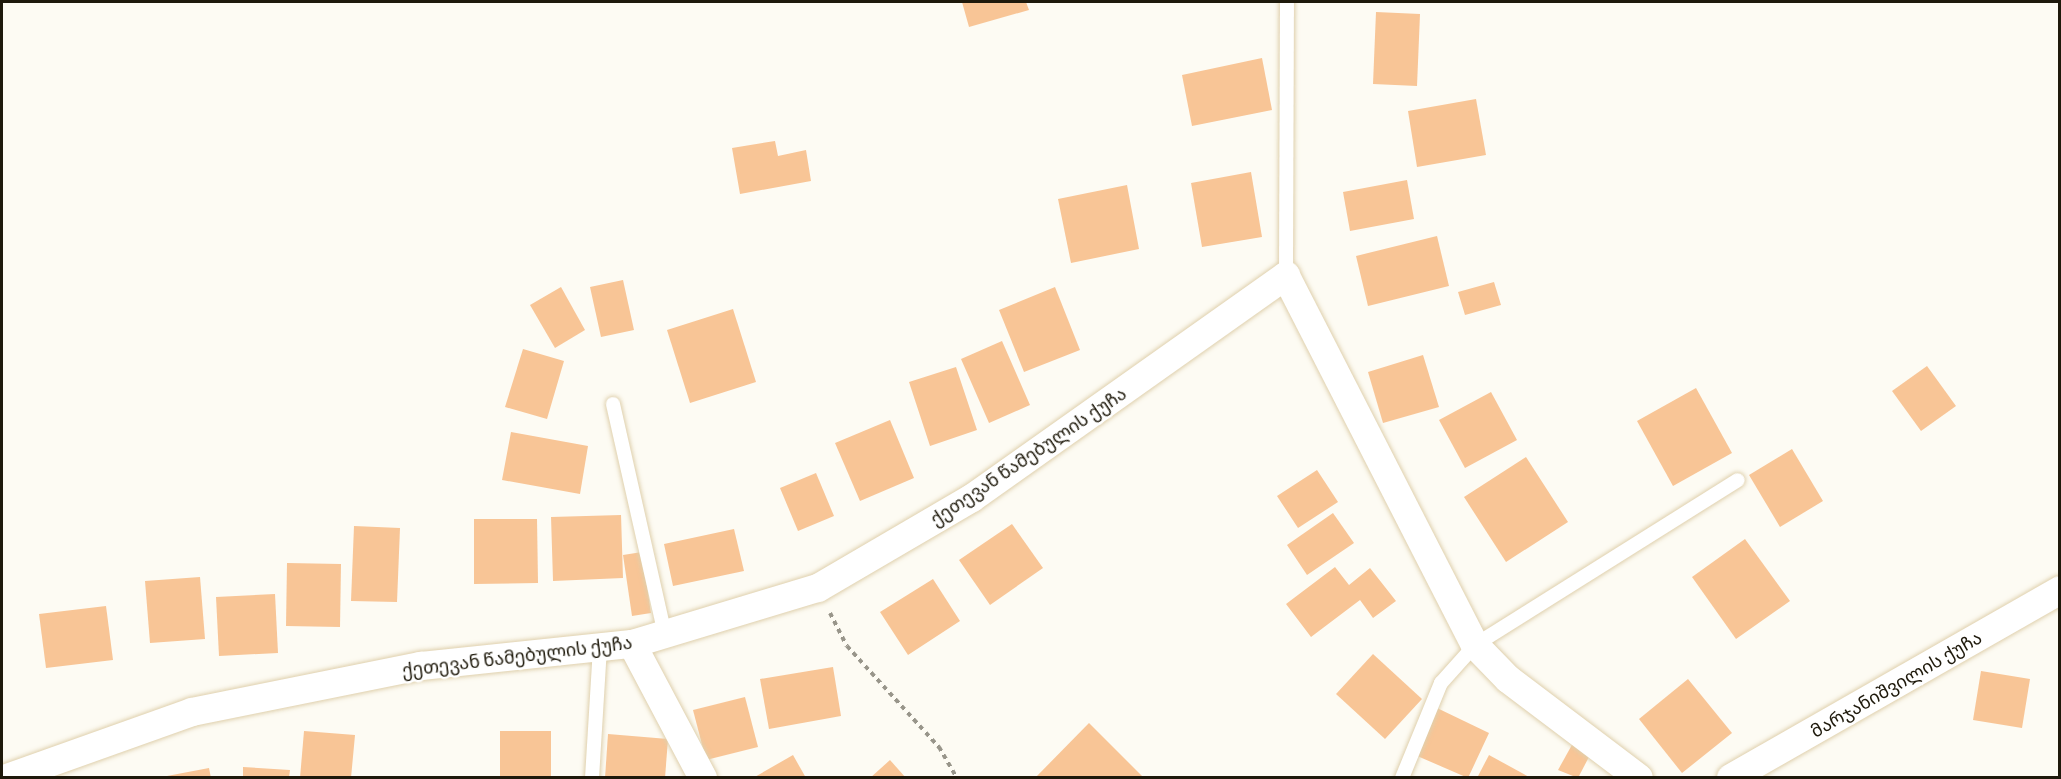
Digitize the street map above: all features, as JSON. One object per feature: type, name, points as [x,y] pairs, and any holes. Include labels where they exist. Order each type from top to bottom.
[{"type":"street","name":"ქეთევან წამებულის ქუჩა","points":[[7,777],[192,712],[421,666],[632,644],[818,588],[972,498],[1286,276]]},
{"type":"street","points":[[1286,276],[1475,645],[1509,679],[1639,777]]},
{"type":"street","name":"მარჯანიშვილის ქუჩა","points":[[1731,777],[2060,590]]},
{"type":"street","points":[[632,644],[703,777]]},
{"type":"lane","points":[[1286,276],[1287,2]]},
{"type":"lane","points":[[614,404],[665,634]]},
{"type":"lane","points":[[1402,777],[1441,683],[1475,645],[1738,480]]},
{"type":"lane","points":[[592,777],[600,647]]},
{"type":"path","points":[[818,588],[847,646],[939,747],[957,777]]},
{"type":"building","points":[[962,2],[1026,2],[1029,10],[969,27]]},
{"type":"building","points":[[1376,12],[1420,14],[1417,86],[1373,84]]},
{"type":"building","points":[[1262,58],[1272,110],[1192,126],[1182,75]]},
{"type":"building","points":[[1476,99],[1486,155],[1417,167],[1408,111]]},
{"type":"building","points":[[775,141],[778,156],[806,150],[811,181],[740,194],[732,148]]},
{"type":"building","points":[[1251,172],[1262,237],[1202,247],[1191,183]]},
{"type":"building","points":[[1407,180],[1414,219],[1350,231],[1343,192]]},
{"type":"building","points":[[1127,185],[1139,249],[1071,263],[1058,199]]},
{"type":"building","points":[[1437,236],[1449,286],[1368,306],[1356,256]]},
{"type":"building","points":[[623,280],[634,330],[601,337],[590,287]]},
{"type":"building","points":[[1494,282],[1501,305],[1465,315],[1458,292]]},
{"type":"building","points":[[561,287],[585,330],[555,348],[530,305]]},
{"type":"building","points":[[1055,287],[1080,350],[1024,372],[999,310]]},
{"type":"building","points":[[733,309],[756,382],[690,403],[667,330]]},
{"type":"building","points":[[1002,341],[1030,405],[989,423],[961,359]]},
{"type":"building","points":[[523,349],[564,361],[547,419],[505,407]]},
{"type":"building","points":[[1423,355],[1439,407],[1383,423],[1368,372]]},
{"type":"building","points":[[1927,366],[1956,406],[1921,431],[1892,391]]},
{"type":"building","points":[[956,367],[977,430],[930,446],[909,382]]},
{"type":"building","points":[[1696,388],[1732,453],[1673,486],[1637,421]]},
{"type":"building","points":[[1491,392],[1517,440],[1465,468],[1439,420]]},
{"type":"building","points":[[890,420],[914,478],[860,501],[835,443]]},
{"type":"building","points":[[511,432],[588,446],[580,494],[502,480]]},
{"type":"building","points":[[1792,449],[1823,501],[1780,527],[1749,475]]},
{"type":"building","points":[[1526,457],[1568,522],[1506,562],[1464,497]]},
{"type":"building","points":[[1317,470],[1338,502],[1298,528],[1277,496]]},
{"type":"building","points":[[816,473],[834,516],[798,531],[780,488]]},
{"type":"building","points":[[1333,513],[1354,543],[1307,575],[1287,545]]},
{"type":"building","points":[[621,515],[623,578],[553,581],[551,517]]},
{"type":"building","points":[[474,519],[537,519],[538,583],[474,584]]},
{"type":"building","points":[[1012,524],[1043,568],[990,605],[959,560]]},
{"type":"building","points":[[354,526],[400,528],[397,602],[351,601]]},
{"type":"building","points":[[734,529],[744,571],[673,586],[664,544]]},
{"type":"building","points":[[1745,539],[1790,601],[1736,639],[1692,577]]},
{"type":"building","points":[[642,552],[651,613],[632,616],[623,555]]},
{"type":"building","points":[[287,563],[341,564],[340,627],[286,626]]},
{"type":"building","points":[[1335,567],[1349,585],[1370,568],[1396,601],[1373,618],[1360,600],[1311,637],[1286,604]]},
{"type":"building","points":[[200,577],[205,639],[150,643],[145,581]]},
{"type":"building","points":[[933,579],[960,621],[908,655],[880,612]]},
{"type":"building","points":[[275,594],[278,653],[219,656],[216,597]]},
{"type":"building","points":[[106,606],[113,660],[46,668],[39,614]]},
{"type":"building","points":[[1373,654],[1422,699],[1385,739],[1336,694]]},
{"type":"building","points":[[833,667],[841,716],[769,729],[760,679]]},
{"type":"building","points":[[1981,671],[2030,679],[2022,728],[1973,720]]},
{"type":"building","points":[[1688,679],[1732,733],[1682,773],[1639,719]]},
{"type":"building","points":[[745,697],[758,747],[706,760],[693,710]]},
{"type":"building","points":[[1437,708],[1489,733],[1468,778],[1415,755]]},
{"type":"building","points":[[1089,723],[1144,778],[1035,778]]},
{"type":"building","points":[[304,731],[355,735],[351,778],[300,778]]},
{"type":"building","points":[[500,731],[551,731],[551,778],[500,778]]},
{"type":"building","points":[[608,734],[668,739],[665,778],[605,778]]},
{"type":"building","points":[[1573,743],[1591,753],[1578,778],[1558,770]]},
{"type":"building","points":[[793,755],[806,778],[753,778]]},
{"type":"building","points":[[1489,755],[1531,778],[1477,778]]},
{"type":"building","points":[[890,760],[906,778],[870,778]]},
{"type":"building","points":[[243,767],[290,770],[289,778],[243,778]]},
{"type":"building","points":[[209,768],[211,778],[167,778],[167,776]]}]
